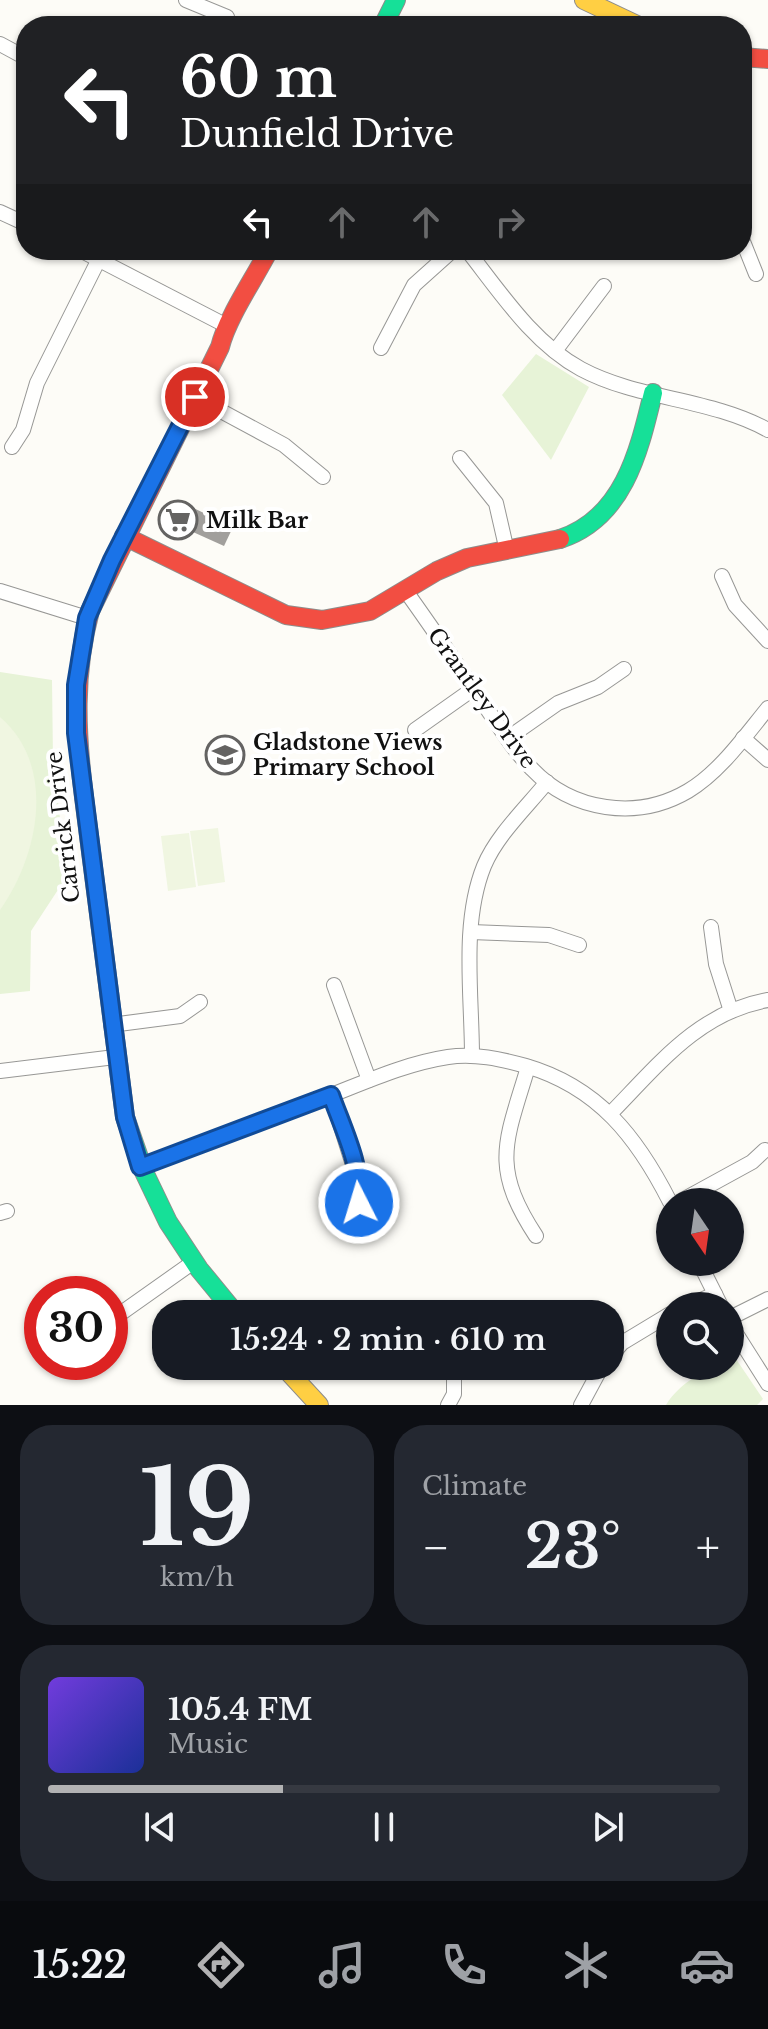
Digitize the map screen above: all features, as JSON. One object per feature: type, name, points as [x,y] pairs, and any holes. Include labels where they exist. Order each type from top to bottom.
[{"type":"street","points":[[186,0],[225,16]]},
{"type":"street","points":[[584,0],[618,16]]},
{"type":"street","points":[[12,447],[23,430],[37,383],[98,260]]},
{"type":"street","points":[[101,260],[225,325]]},
{"type":"street","name":"Carrick Drive","points":[[224,1300],[192,1263],[161,1212],[140,1167],[125,1117],[76,733],[76,685],[87,618],[124,536],[220,347],[225,325],[241,305],[264,260]]},
{"type":"street","points":[[381,348],[414,285],[442,260]]},
{"type":"street","points":[[475,260],[533,331],[582,369],[727,413],[768,430]]},
{"type":"street","points":[[750,260],[756,274]]},
{"type":"street","points":[[555,351],[604,286]]},
{"type":"street","points":[[124,536],[269,609],[311,620],[358,615],[447,565],[572,535],[609,507],[625,484],[653,393]]},
{"type":"street","points":[[195,397],[284,445],[323,477]]},
{"type":"street","points":[[460,458],[496,503],[507,551]]},
{"type":"street","points":[[722,576],[735,605],[768,641]]},
{"type":"street","name":"Grantley Drive","points":[[405,590],[532,769],[563,794],[607,808],[658,804],[690,790],[743,738],[768,708]]},
{"type":"street","points":[[0,591],[87,618]]},
{"type":"street","points":[[508,738],[558,703],[598,687],[624,669]]},
{"type":"street","points":[[415,730],[473,689]]},
{"type":"street","points":[[743,738],[768,760]]},
{"type":"street","points":[[472,1056],[473,907],[485,865],[547,782]]},
{"type":"street","points":[[711,927],[716,964],[731,1011]]},
{"type":"street","points":[[471,932],[549,935],[579,945]]},
{"type":"street","points":[[334,985],[369,1080]]},
{"type":"street","points":[[611,1113],[679,1042],[716,1016],[768,1000]]},
{"type":"street","points":[[111,1025],[180,1016],[200,1002]]},
{"type":"street","points":[[140,1167],[421,1062],[472,1056],[551,1073],[582,1089],[611,1113],[650,1162],[663,1188]]},
{"type":"street","points":[[0,1071],[115,1057]]},
{"type":"street","points":[[528,1067],[506,1141],[505,1167],[516,1206],[536,1236]]},
{"type":"street","points":[[331,1095],[360,1187],[351,1230]]},
{"type":"street","points":[[705,1188],[752,1162],[765,1150]]},
{"type":"street","points":[[128,1308],[192,1263]]},
{"type":"street","points":[[744,1311],[768,1299]]},
{"type":"street","points":[[624,1342],[656,1322]]},
{"type":"street","points":[[744,1346],[768,1384]]},
{"type":"street","points":[[296,1380],[319,1405]]},
{"type":"street","points":[[448,1405],[454,1394],[454,1380]]},
{"type":"street","points":[[581,1405],[594,1380]]},
{"type":"green space","points":[[536,354],[589,387],[551,460],[502,395]]},
{"type":"green space","points":[[0,672],[52,680],[53,760],[67,876],[31,931],[30,991],[0,994]]},
{"type":"green space","points":[[0,717],[18,737],[30,760],[36,811],[24,864],[0,910]]},
{"type":"green space","points":[[218,828],[225,882],[198,886],[190,831]]},
{"type":"green space","points":[[189,833],[196,887],[168,891],[161,836]]},
{"type":"green space","points":[[744,1371],[763,1399],[757,1405],[666,1405],[691,1380],[744,1380]]},
{"type":"building","points":[[183,503],[233,527],[224,546],[173,523]]},
{"type":"traffic: fast","points":[[388,16],[396,0]]},
{"type":"traffic: fast","points":[[560,539],[582,529],[614,499],[634,459],[653,393]]},
{"type":"traffic: fast","points":[[84,797],[125,1117],[144,1172],[168,1222],[199,1269],[224,1300]]},
{"type":"traffic: slow","points":[[584,0],[618,16]]},
{"type":"traffic: slow","points":[[296,1380],[319,1405]]},
{"type":"traffic: jam","points":[[752,58],[768,59]]},
{"type":"traffic: jam","points":[[84,797],[78,704],[81,658],[90,611],[235,311],[263,260]]},
{"type":"traffic: jam","points":[[124,536],[286,615],[322,620],[370,611],[437,571],[467,558],[560,539]]},
{"type":"place","name":"Milk Bar","points":[[178,520]]},
{"type":"place","name":"Gladstone Views Primary School","points":[[225,755]]},
{"type":"route","points":[[195,397],[96,594],[82,637],[76,685],[76,733],[119,1090],[140,1167],[331,1095],[355,1164],[360,1187],[359,1203]]}]
